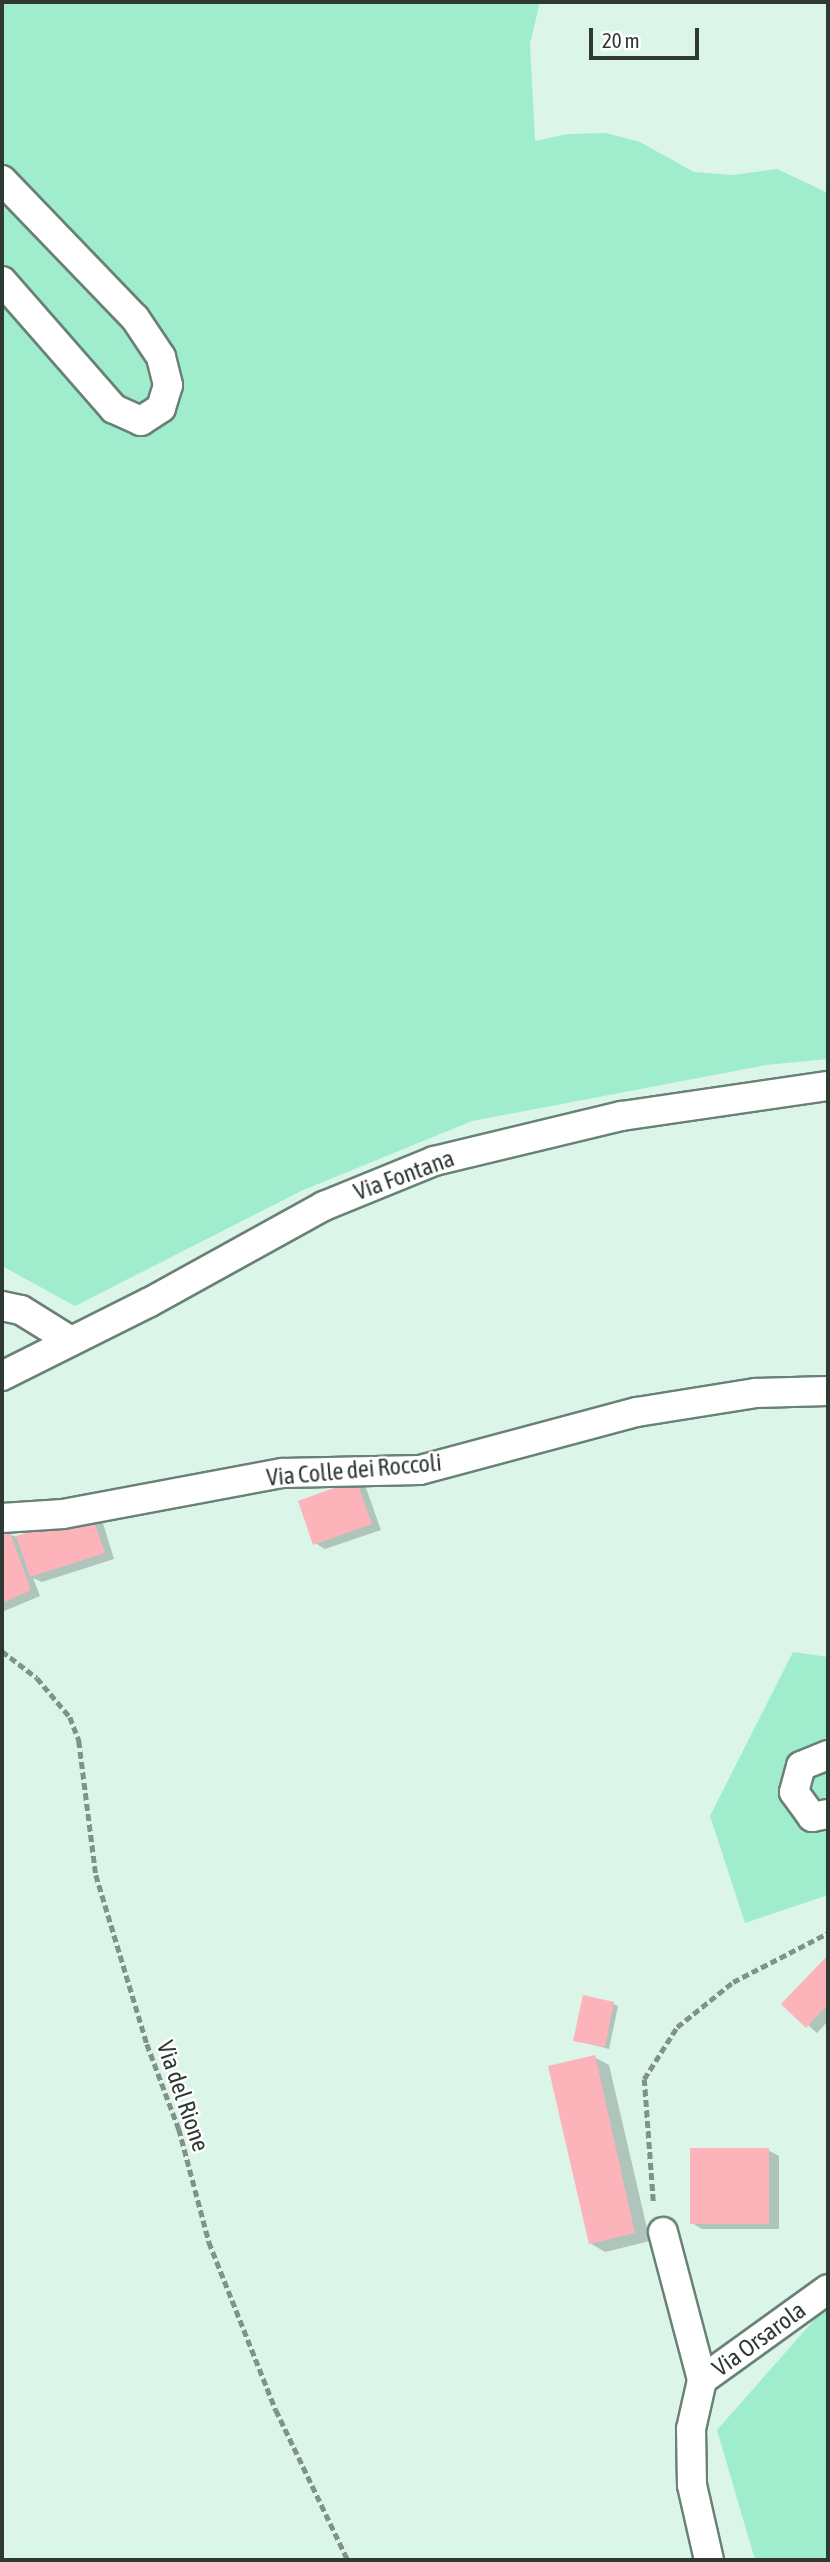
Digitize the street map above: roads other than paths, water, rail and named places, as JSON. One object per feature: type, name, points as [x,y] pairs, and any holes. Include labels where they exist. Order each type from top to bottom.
[{"type":"street","points":[[2,180],[135,318],[160,356],[168,385],[161,408],[141,421],[114,408],[2,281]]},
{"type":"street","name":"Via Fontana","points":[[9,1373],[324,1206],[433,1161],[622,1115],[828,1086]]},
{"type":"street","points":[[2,1306],[21,1310],[71,1341]]},
{"type":"street","name":"Via Colle dei Roccoli","points":[[2,1518],[63,1514],[282,1473],[420,1470],[637,1412],[756,1393],[828,1391]]},
{"type":"street","points":[[828,1755],[801,1766],[794,1792],[812,1817],[828,1814]]},
{"type":"street","points":[[663,2232],[702,2380]]},
{"type":"street","name":"Via Orsarola","points":[[709,2560],[692,2485],[691,2429],[702,2380],[828,2289]]}]
